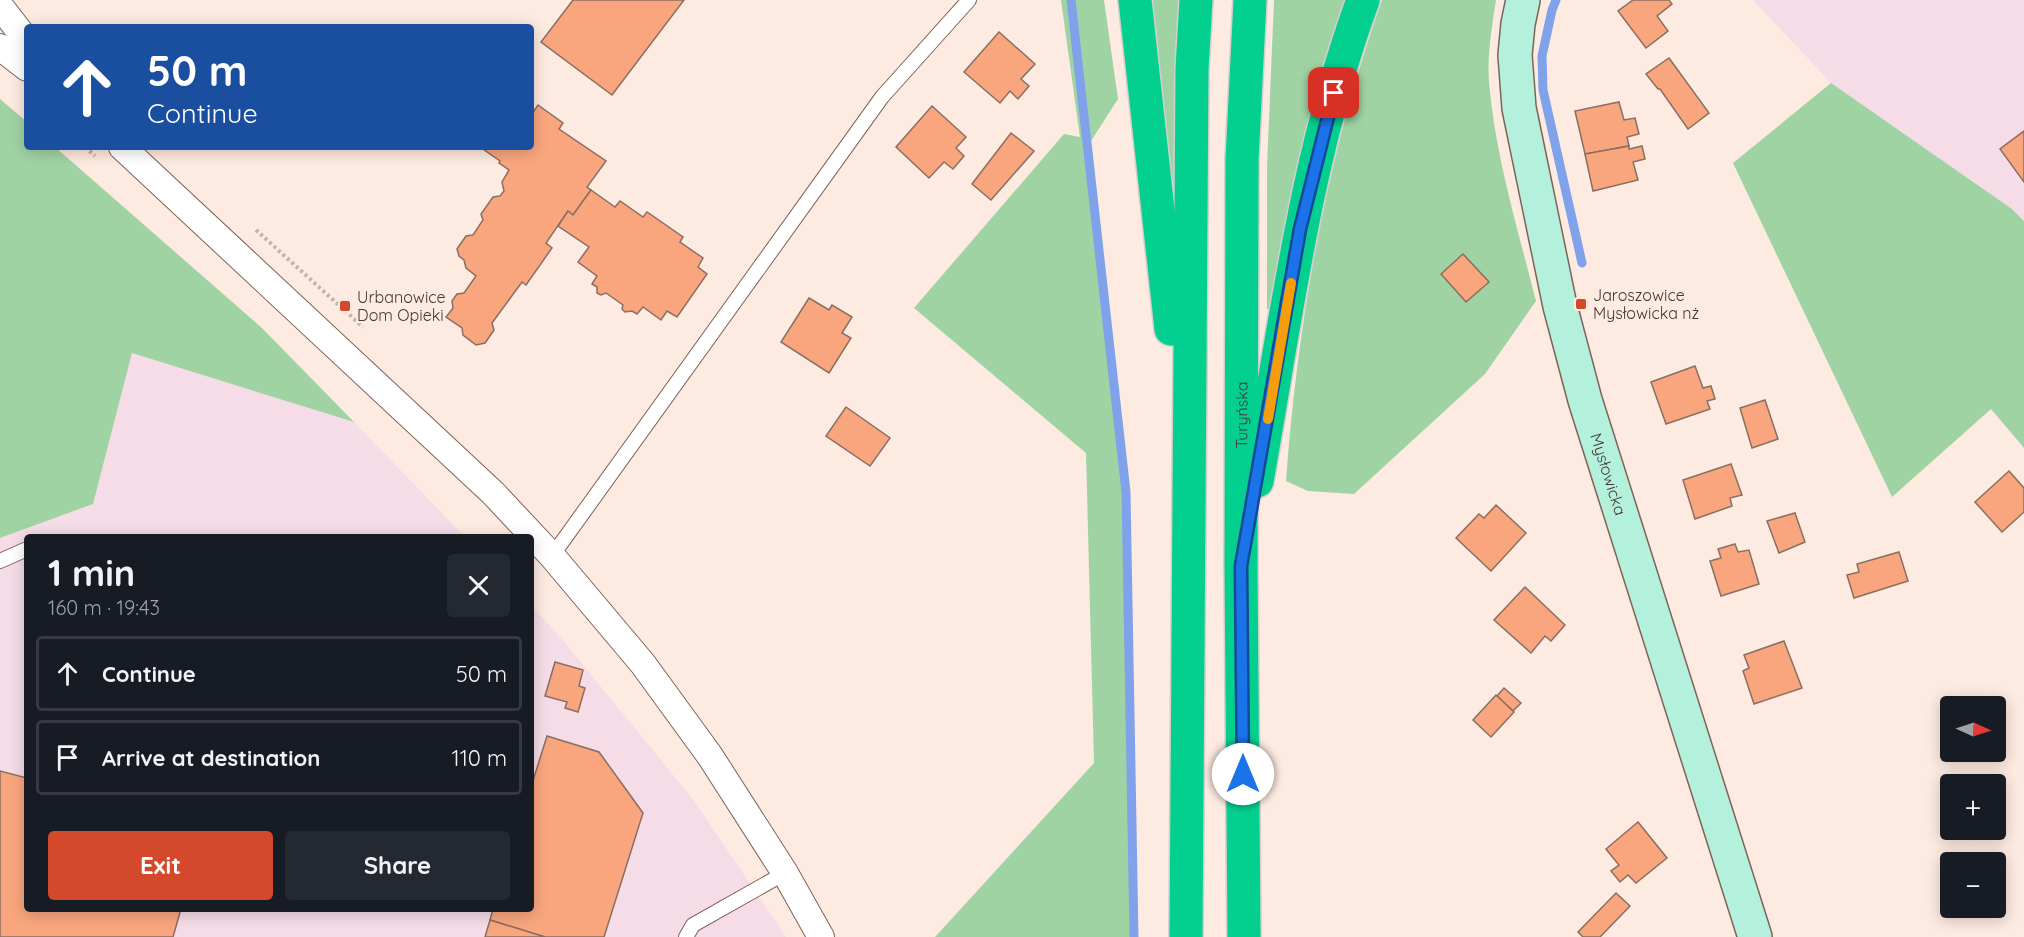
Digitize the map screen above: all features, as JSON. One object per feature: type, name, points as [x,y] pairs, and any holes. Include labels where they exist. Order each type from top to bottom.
[{"type":"highway","points":[[1135,0],[1188,488]]},
{"type":"highway","points":[[1186,937],[1192,69],[1196,0]]},
{"type":"highway","name":"Turyńska","points":[[1244,937],[1241,566],[1242,160],[1250,0]]},
{"type":"highway","points":[[1241,566],[1300,229],[1327,115],[1363,0]]},
{"type":"street","name":"Mysłowicka","points":[[1523,0],[1515,55],[1519,108],[1560,306],[1585,400],[1755,937]]},
{"type":"street","points":[[0,6],[24,37]]},
{"type":"street","points":[[0,47],[24,66]]},
{"type":"street","points":[[125,150],[493,493],[531,534]]},
{"type":"street","points":[[534,537],[650,673],[710,756],[785,873],[821,937]]},
{"type":"lane","points":[[552,556],[882,97],[969,0]]},
{"type":"lane","points":[[0,561],[24,550]]},
{"type":"lane","points":[[686,937],[693,925],[785,873]]},
{"type":"shaded area","points":[[1753,0],[2024,0],[2024,221],[2012,209],[1831,83]]},
{"type":"shaded area","points":[[132,352],[354,422],[462,534],[24,534],[24,912],[534,912],[534,609],[556,632],[692,798],[786,937],[0,937],[0,538],[93,504]]},
{"type":"green space","points":[[1061,0],[1104,0],[1118,99],[1091,141],[1128,482],[1137,937],[935,937],[1094,763],[1086,453],[914,308],[1064,134],[1080,137]]},
{"type":"green space","points":[[1147,0],[1180,0],[1173,206]]},
{"type":"green space","points":[[1274,0],[1349,0],[1271,309],[1267,309],[1267,167]]},
{"type":"green space","points":[[1382,0],[1496,0],[1489,61],[1492,109],[1508,192],[1536,301],[1485,374],[1354,494],[1308,491],[1286,481],[1298,358],[1307,298],[1345,117]]},
{"type":"green space","points":[[1831,83],[2012,209],[2024,221],[2024,448],[1991,409],[1892,497],[1733,163]]},
{"type":"green space","points":[[0,99],[24,119],[24,150],[58,150],[262,328],[354,422],[132,353],[93,504],[0,538]]},
{"type":"building","points":[[573,0],[684,0],[612,95],[541,42]]},
{"type":"building","points":[[1633,0],[1669,0],[1672,4],[1657,16],[1668,31],[1646,48],[1618,11]]},
{"type":"building","points":[[999,32],[1035,64],[1021,79],[1029,86],[1018,99],[1010,91],[1000,103],[964,72]]},
{"type":"building","points":[[1669,58],[1709,113],[1688,129],[1660,89],[1646,74]]},
{"type":"building","points":[[1619,102],[1624,120],[1635,118],[1639,134],[1627,137],[1629,146],[1585,154],[1575,111]]},
{"type":"building","points":[[538,105],[563,123],[559,129],[606,161],[587,187],[591,190],[573,215],[568,211],[546,243],[552,248],[526,285],[522,282],[492,323],[494,330],[485,343],[476,345],[463,335],[462,328],[446,317],[453,308],[452,301],[457,294],[464,293],[476,276],[466,268],[457,249],[466,236],[473,235],[483,220],[481,214],[493,197],[500,196],[504,191],[502,182],[509,170],[484,150],[534,150],[534,111]]},
{"type":"building","points":[[932,106],[966,137],[956,148],[964,156],[953,169],[944,162],[929,178],[896,147]]},
{"type":"building","points":[[2024,131],[2024,182],[2000,149]]},
{"type":"building","points":[[1011,133],[1034,151],[991,200],[972,184]]},
{"type":"building","points":[[1629,146],[1629,149],[1642,146],[1645,159],[1633,162],[1638,180],[1593,191],[1585,154]]},
{"type":"building","points":[[591,190],[615,207],[620,201],[643,217],[647,212],[683,237],[680,242],[703,258],[698,267],[707,274],[677,317],[667,311],[661,320],[643,307],[637,314],[632,311],[625,312],[622,309],[623,305],[606,293],[601,295],[597,293],[597,287],[592,284],[597,276],[578,262],[589,247],[558,226],[568,211],[573,215]]},
{"type":"building","points":[[1463,254],[1489,282],[1466,302],[1441,274]]},
{"type":"building","points":[[809,298],[829,310],[832,305],[852,317],[842,333],[851,338],[829,373],[781,342]]},
{"type":"building","points":[[1695,366],[1703,388],[1711,386],[1715,399],[1707,401],[1710,409],[1666,424],[1651,382]]},
{"type":"building","points":[[1765,400],[1778,439],[1752,448],[1740,408]]},
{"type":"building","points":[[846,407],[890,438],[870,466],[826,436]]},
{"type":"building","points":[[1731,464],[1742,495],[1730,498],[1732,506],[1695,519],[1683,480]]},
{"type":"building","points":[[2009,471],[2024,488],[2024,512],[2002,532],[1975,502]]},
{"type":"building","points":[[1496,505],[1526,533],[1491,571],[1456,538],[1479,514],[1484,518]]},
{"type":"building","points":[[1795,513],[1805,542],[1779,553],[1767,521]]},
{"type":"building","points":[[1735,544],[1738,552],[1749,550],[1759,584],[1721,596],[1710,561],[1721,558],[1718,549]]},
{"type":"building","points":[[1899,552],[1908,581],[1854,598],[1847,575],[1859,572],[1857,564]]},
{"type":"building","points":[[1525,587],[1565,625],[1551,641],[1545,636],[1531,653],[1494,620]]},
{"type":"building","points":[[1784,641],[1802,688],[1754,704],[1743,671],[1749,668],[1744,655]]},
{"type":"building","points":[[555,662],[583,670],[579,686],[585,688],[578,712],[565,708],[567,702],[545,696]]},
{"type":"building","points":[[1504,688],[1521,703],[1513,711],[1497,696]]},
{"type":"building","points":[[1496,695],[1514,712],[1491,737],[1473,720]]},
{"type":"building","points":[[547,736],[599,752],[643,813],[604,937],[545,937],[490,920],[492,912],[534,912],[534,777]]},
{"type":"building","points":[[0,771],[24,777],[24,912],[180,912],[173,937],[0,937]]},
{"type":"building","points":[[1638,822],[1667,858],[1636,883],[1628,875],[1620,882],[1611,871],[1619,865],[1606,849]]},
{"type":"building","points":[[1616,893],[1630,906],[1600,937],[1583,937],[1578,932]]},
{"type":"building","points":[[490,920],[545,937],[485,937]]},
{"type":"waterway","points":[[1071,0],[1126,492],[1134,937]]},
{"type":"waterway","points":[[1556,0],[1542,56],[1543,90],[1582,263]]},
{"type":"slow traffic","points":[[1268,419],[1291,283]]},
{"type":"place","name":"Jaroszowice Mysłowicka nż","points":[[1581,304]]},
{"type":"place","name":"Urbanowice Dom Opieki","points":[[345,306]]},
{"type":"route","points":[[1243,774],[1241,566],[1300,229],[1334,93]]}]
